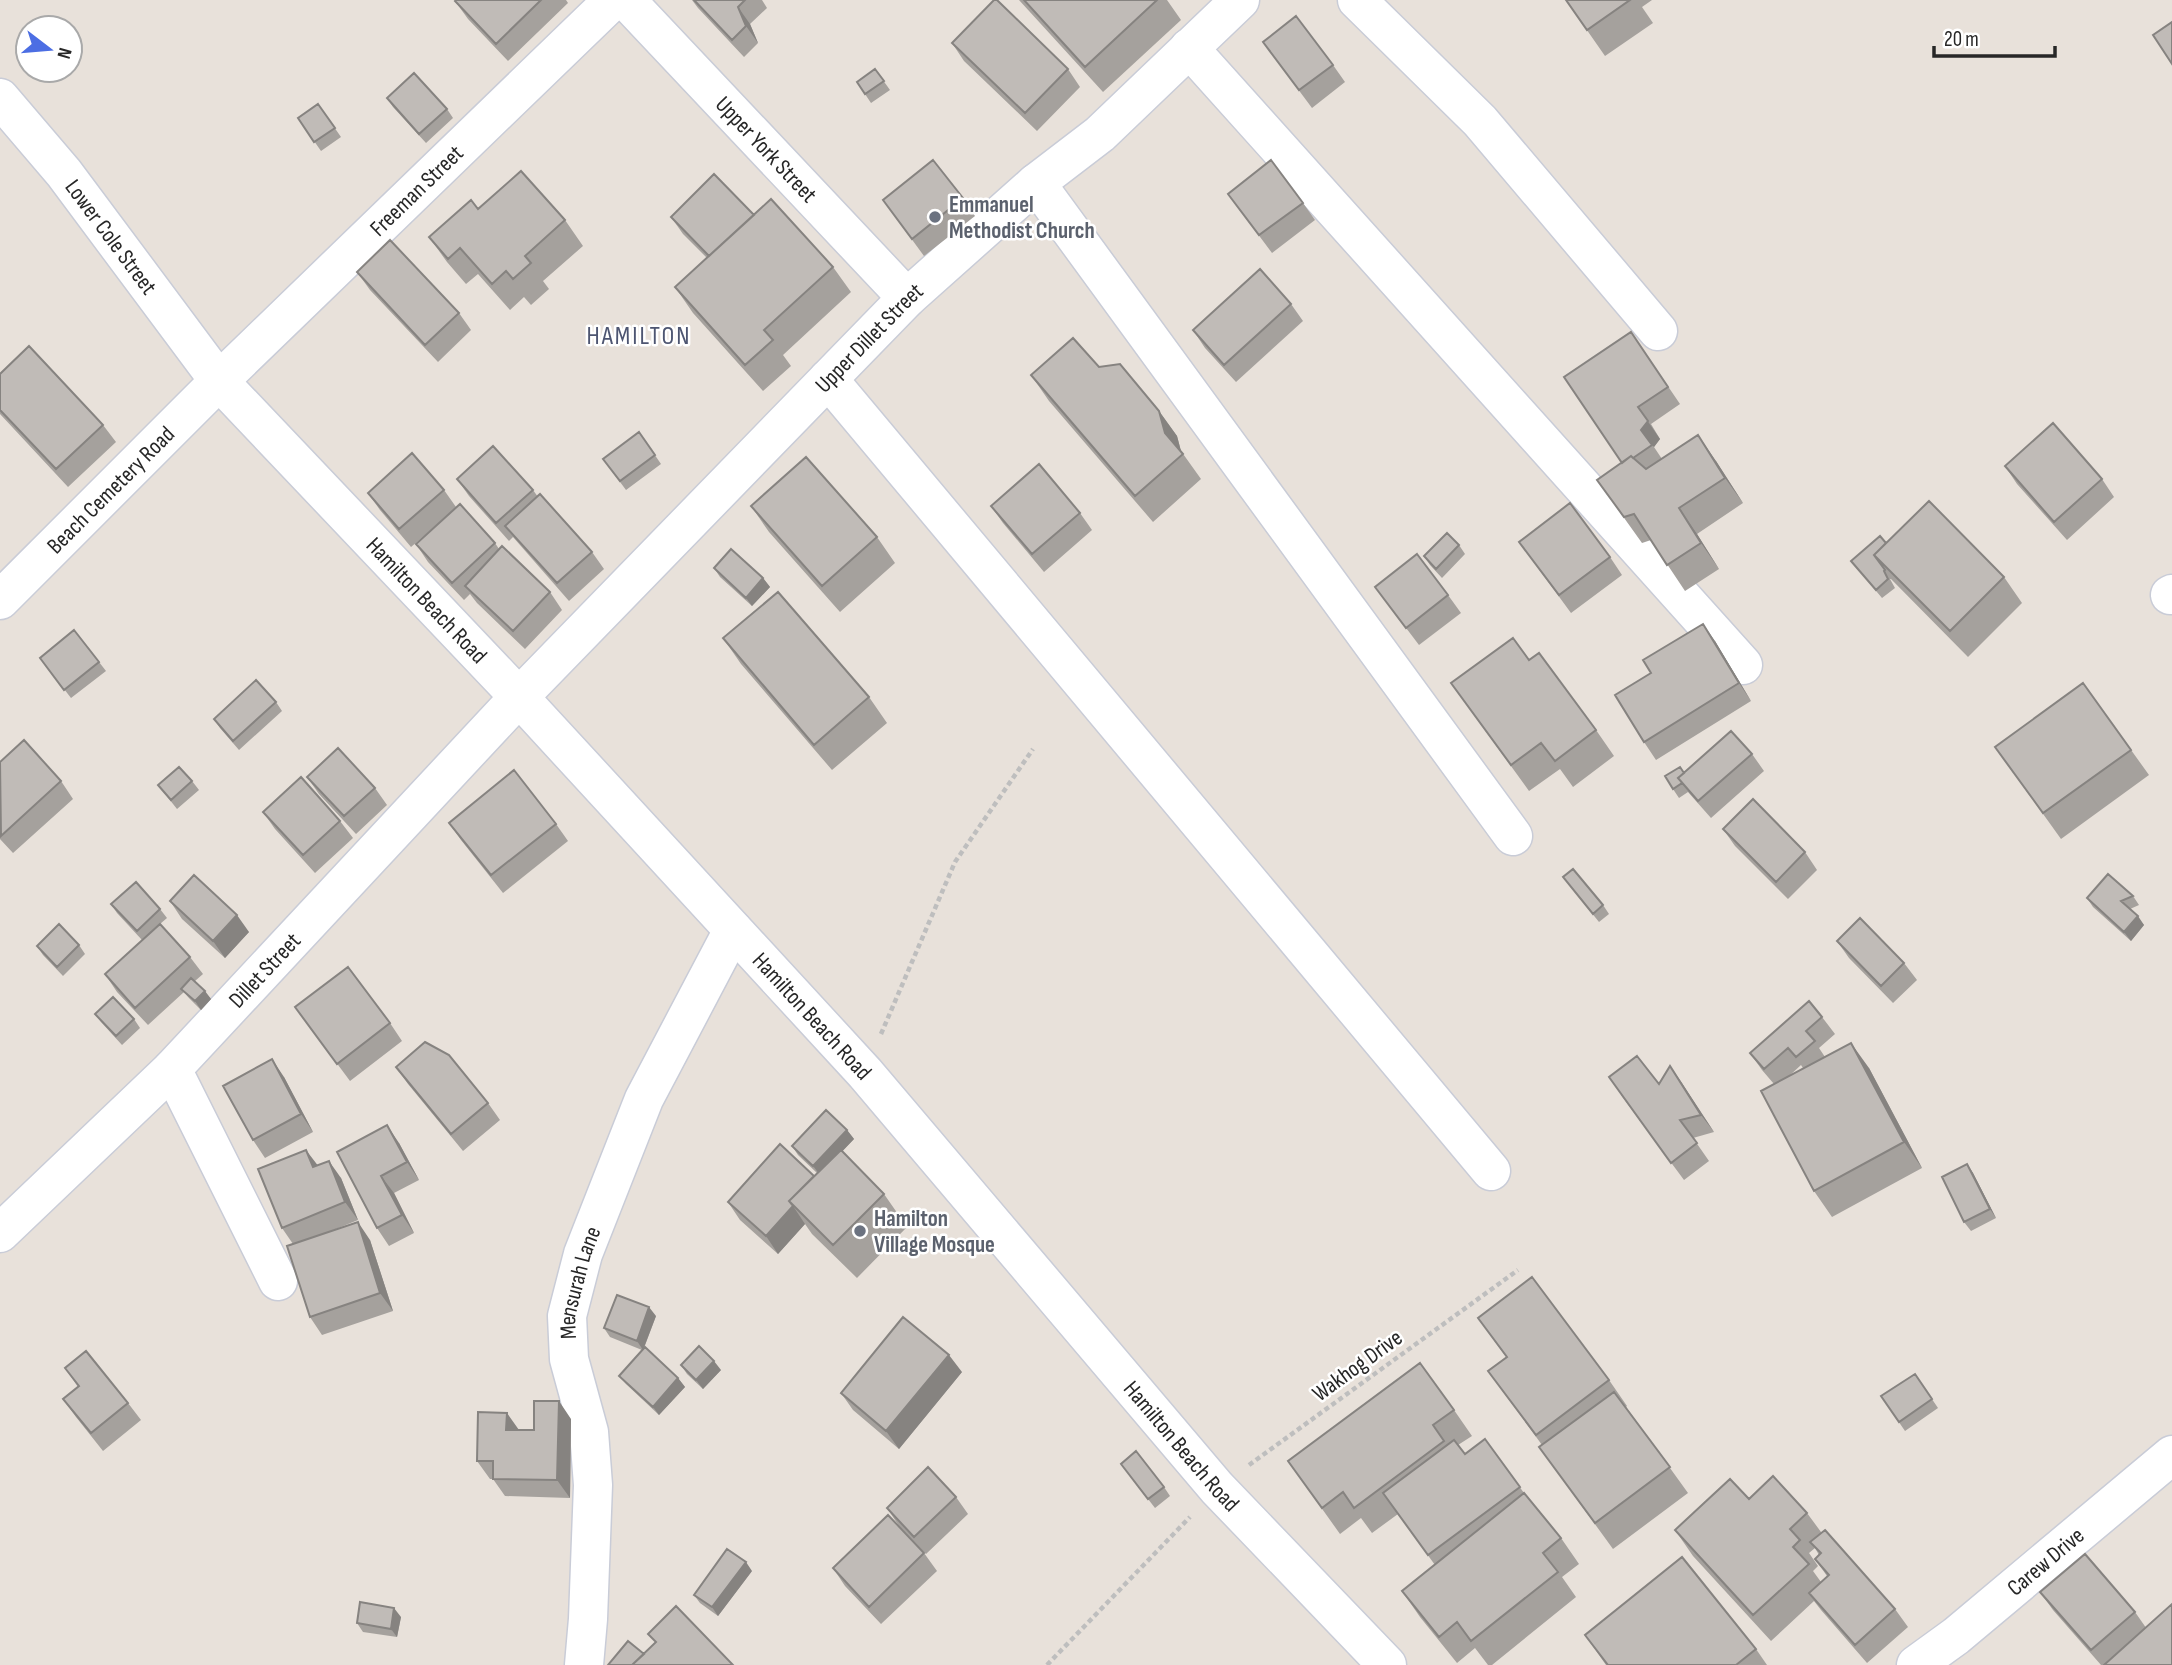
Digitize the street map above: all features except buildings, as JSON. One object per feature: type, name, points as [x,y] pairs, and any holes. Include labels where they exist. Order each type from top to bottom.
[{"type":"street","name":"Freeman Street","points":[[219,381],[613,0]]},
{"type":"street","name":"Upper York Street","points":[[626,0],[907,298]]},
{"type":"street","name":"Upper Dillet Street","points":[[519,697],[907,298],[1036,183],[1100,134],[1240,0]]},
{"type":"street","points":[[1357,0],[1480,121],[1658,331]]},
{"type":"street","points":[[1189,48],[1743,665]]},
{"type":"street","name":"Lower Cole Street","points":[[0,98],[64,173],[219,381]]},
{"type":"street","points":[[1036,183],[1513,836]]},
{"type":"street","points":[[828,379],[1491,1171]]},
{"type":"street","name":"Beach Cemetery Road","points":[[0,600],[219,381]]},
{"type":"street","name":"Hamilton Beach Road","points":[[219,381],[519,697],[865,1073],[1217,1488],[1387,1665]]},
{"type":"street","name":"Dillet Street","points":[[0,1233],[172,1069],[519,697]]},
{"type":"street","name":"Mensurah Lane","points":[[584,1665],[593,1485],[589,1432],[569,1359],[567,1316],[583,1254],[644,1099],[733,930]]},
{"type":"street","points":[[172,1069],[278,1281]]},
{"type":"street","name":"Carew Drive","points":[[1916,1665],[1956,1636],[2172,1455]]},
{"type":"path","points":[[865,1073],[955,862],[1033,749]]},
{"type":"path","name":"Wakhog Drive","points":[[1047,1665],[1217,1488],[1518,1270]]},
{"type":"place","name":"Emmanuel Methodist Church","points":[[935,217]]},
{"type":"place","name":"Hamilton Village Mosque","points":[[860,1231]]},
{"type":"district","name":"HAMILTON","points":[[639,335]]}]
